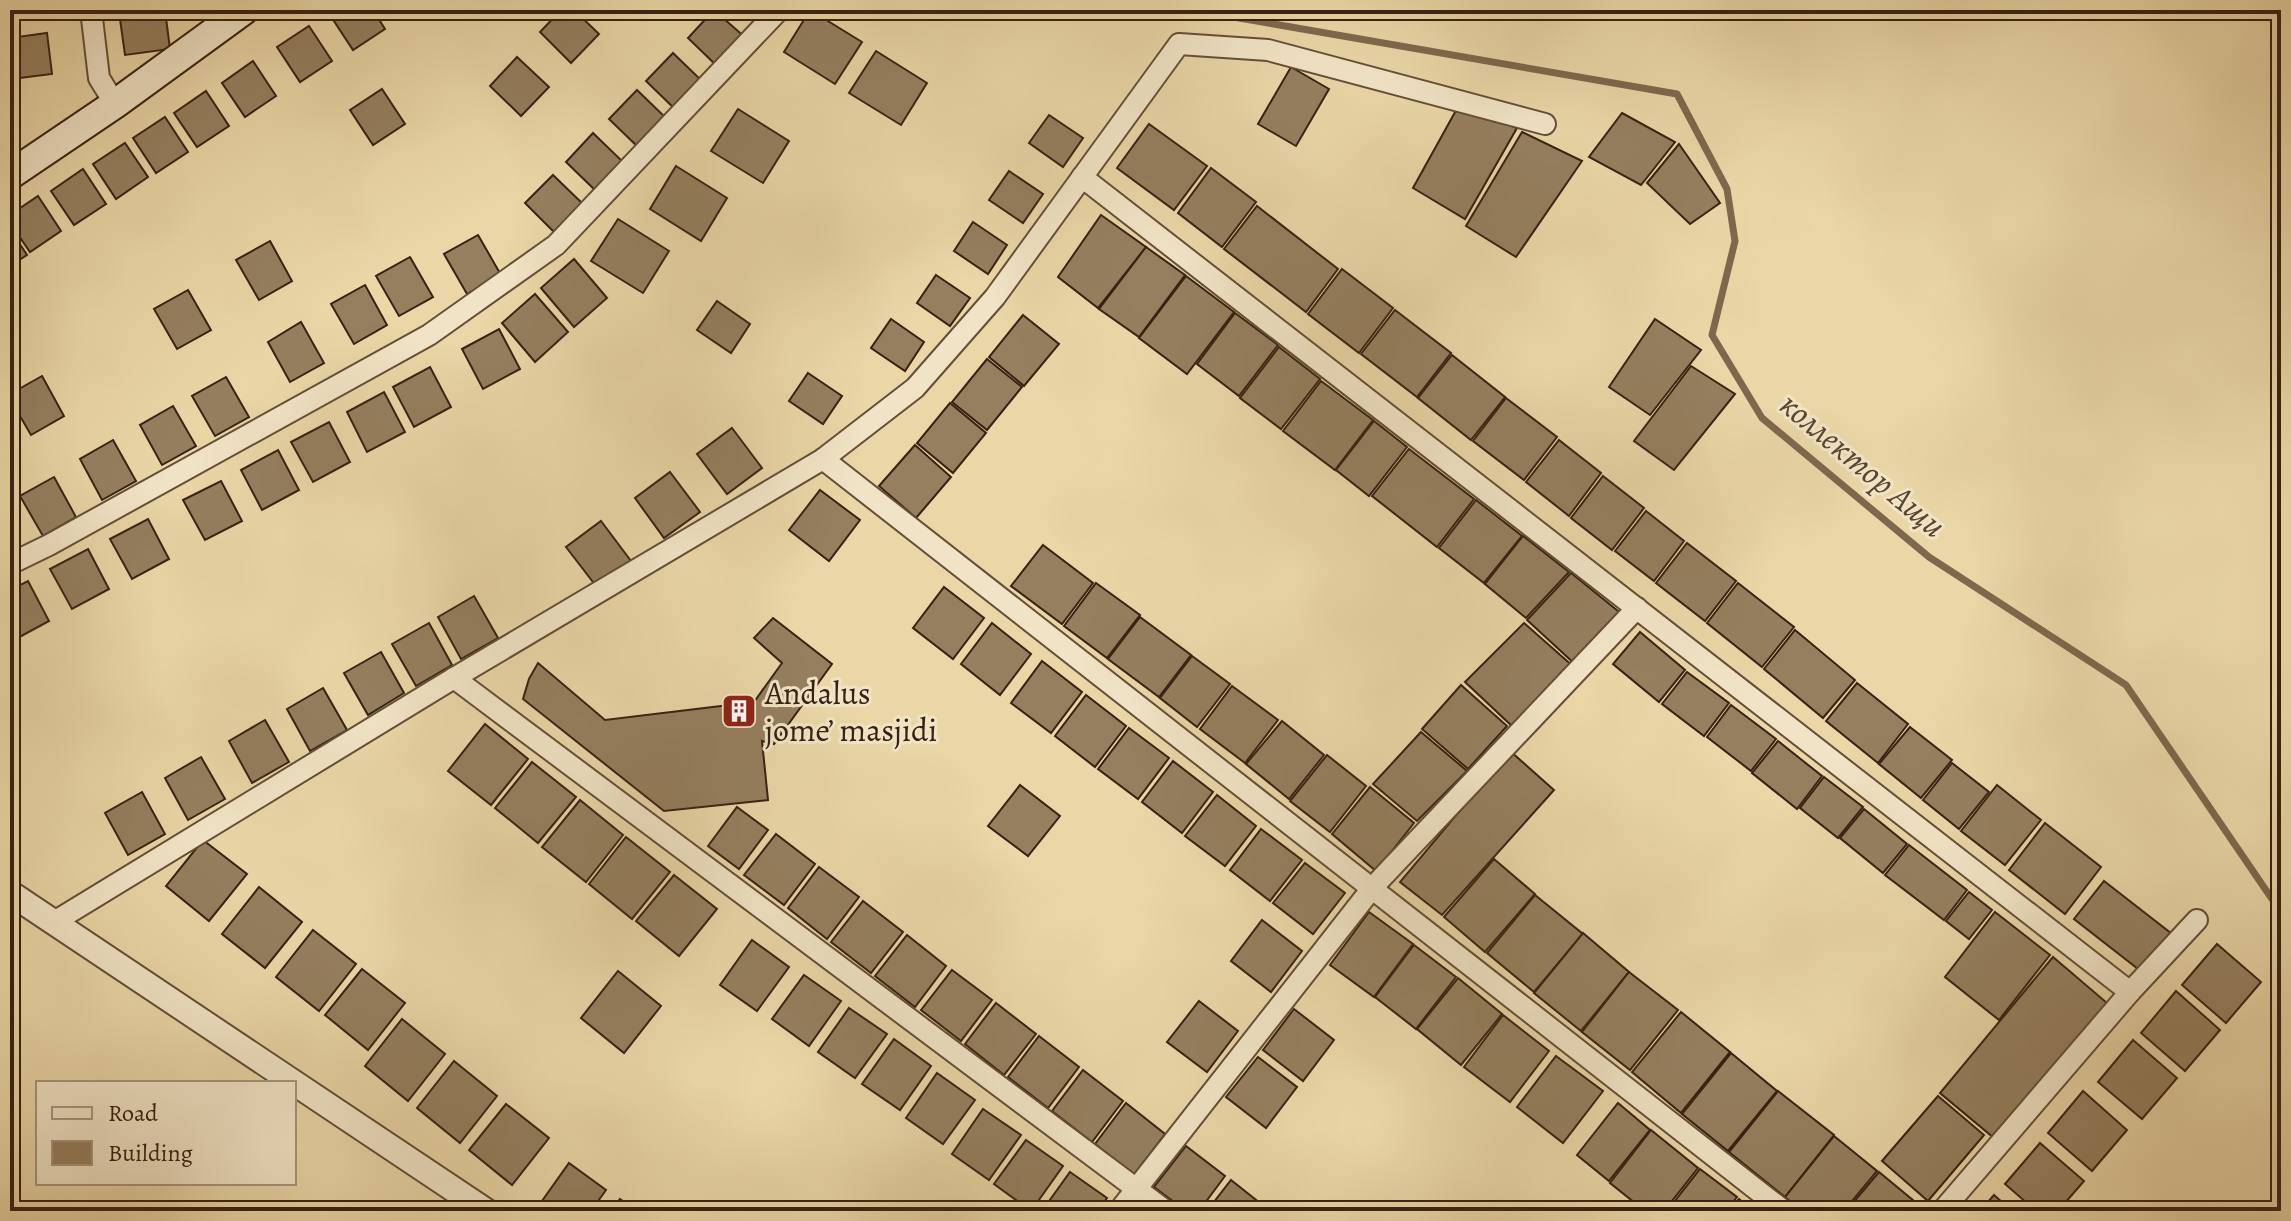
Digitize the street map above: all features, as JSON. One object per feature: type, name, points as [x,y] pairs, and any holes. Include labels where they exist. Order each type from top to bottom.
[{"type":"main road","points":[[10,175],[115,104],[244,10]]},
{"type":"street","points":[[91,10],[99,78],[115,104]]},
{"type":"street","points":[[10,564],[63,538],[429,335],[556,245],[779,10]]},
{"type":"street","points":[[54,922],[454,678],[823,459],[915,388],[995,297],[1179,44],[1268,50],[1545,124]]},
{"type":"street","points":[[1082,177],[2130,992]]},
{"type":"street","points":[[823,459],[1784,1211]]},
{"type":"street","points":[[1119,1211],[1373,887],[1637,608]]},
{"type":"street","points":[[454,678],[1166,1211]]},
{"type":"street","points":[[10,893],[292,1081]]},
{"type":"street","points":[[1942,1211],[2130,992],[2197,920]]},
{"type":"street","points":[[296,1084],[486,1211]]},
{"type":"building","points":[[165,10],[170,49],[125,55],[119,12]]},
{"type":"building","points":[[337,10],[373,10],[385,29],[353,50],[330,15]]},
{"type":"building","points":[[561,10],[574,10],[599,34],[571,63],[540,32]]},
{"type":"building","points":[[714,10],[747,39],[719,68],[688,38]]},
{"type":"building","points":[[810,10],[862,42],[835,84],[784,52]]},
{"type":"building","points":[[309,26],[332,61],[300,82],[277,47]]},
{"type":"building","points":[[47,33],[52,74],[11,79],[10,38]]},
{"type":"building","points":[[876,51],[927,83],[901,125],[849,93]]},
{"type":"building","points":[[673,53],[704,83],[677,111],[646,81]]},
{"type":"building","points":[[517,57],[549,87],[521,116],[490,86]]},
{"type":"building","points":[[253,61],[276,96],[245,117],[222,83]]},
{"type":"building","points":[[1291,67],[1329,89],[1296,146],[1258,124]]},
{"type":"building","points":[[382,89],[405,124],[373,145],[350,110]]},
{"type":"building","points":[[637,90],[668,120],[640,149],[609,119]]},
{"type":"building","points":[[206,91],[229,126],[197,147],[174,113]]},
{"type":"building","points":[[1459,105],[1517,128],[1465,219],[1413,188]]},
{"type":"building","points":[[738,109],[789,141],[763,183],[711,151]]},
{"type":"building","points":[[1622,113],[1675,142],[1641,185],[1589,157]]},
{"type":"building","points":[[1049,115],[1083,138],[1063,167],[1029,143]]},
{"type":"building","points":[[165,117],[188,152],[156,173],[133,138]]},
{"type":"building","points":[[1149,124],[1207,166],[1174,210],[1117,168]]},
{"type":"building","points":[[1522,132],[1582,161],[1516,257],[1466,226]]},
{"type":"building","points":[[593,133],[624,163],[597,192],[566,162]]},
{"type":"building","points":[[125,143],[148,177],[116,199],[93,164]]},
{"type":"building","points":[[1679,144],[1720,203],[1690,224],[1647,183]]},
{"type":"building","points":[[676,166],[727,198],[701,241],[650,209]]},
{"type":"building","points":[[1211,168],[1256,202],[1222,247],[1178,213]]},
{"type":"building","points":[[83,169],[106,204],[74,225],[51,191]]},
{"type":"building","points":[[1009,171],[1043,194],[1023,223],[989,200]]},
{"type":"building","points":[[553,175],[584,205],[556,234],[525,203]]},
{"type":"building","points":[[38,196],[61,231],[30,252],[10,223],[10,215]]},
{"type":"building","points":[[1257,206],[1338,269],[1306,312],[1224,249]]},
{"type":"building","points":[[1101,215],[1146,247],[1098,308],[1058,277]]},
{"type":"building","points":[[618,219],[669,251],[643,293],[591,261]]},
{"type":"building","points":[[973,222],[1007,245],[988,274],[954,251]]},
{"type":"building","points":[[10,229],[27,255],[10,266]]},
{"type":"building","points":[[478,235],[501,275],[467,294],[444,254]]},
{"type":"building","points":[[270,241],[292,281],[259,300],[236,260]]},
{"type":"building","points":[[1146,247],[1185,275],[1139,337],[1099,309]]},
{"type":"building","points":[[410,257],[433,297],[399,316],[376,276]]},
{"type":"building","points":[[574,259],[607,298],[574,327],[541,288]]},
{"type":"building","points":[[1342,269],[1393,308],[1359,353],[1308,314]]},
{"type":"building","points":[[936,275],[970,298],[950,326],[917,303]]},
{"type":"building","points":[[1186,276],[1234,312],[1187,374],[1139,338]]},
{"type":"building","points":[[365,285],[387,325],[354,344],[331,304]]},
{"type":"building","points":[[188,290],[211,330],[177,349],[154,309]]},
{"type":"building","points":[[535,294],[568,332],[535,362],[502,323]]},
{"type":"building","points":[[717,301],[750,324],[731,353],[697,330]]},
{"type":"building","points":[[1395,310],[1451,353],[1417,397],[1361,354]]},
{"type":"building","points":[[1235,313],[1278,345],[1239,396],[1197,364]]},
{"type":"building","points":[[1023,315],[1059,344],[1024,386],[989,357]]},
{"type":"building","points":[[891,319],[924,342],[905,371],[871,348]]},
{"type":"building","points":[[1655,319],[1701,350],[1650,415],[1609,387]]},
{"type":"building","points":[[301,322],[324,363],[290,382],[268,342]]},
{"type":"building","points":[[499,329],[520,369],[483,389],[462,349]]},
{"type":"building","points":[[1279,347],[1320,379],[1281,429],[1240,398]]},
{"type":"building","points":[[1452,355],[1505,397],[1471,440],[1418,398]]},
{"type":"building","points":[[987,359],[1022,387],[987,430],[952,402]]},
{"type":"building","points":[[1691,366],[1735,394],[1674,470],[1634,441]]},
{"type":"building","points":[[430,367],[451,407],[414,427],[393,387]]},
{"type":"building","points":[[808,373],[842,396],[823,424],[789,401]]},
{"type":"building","points":[[42,376],[64,416],[31,435],[10,394]]},
{"type":"building","points":[[226,377],[249,417],[215,436],[192,396]]},
{"type":"building","points":[[1321,381],[1373,420],[1335,470],[1283,431]]},
{"type":"building","points":[[384,392],[405,432],[367,452],[347,412]]},
{"type":"building","points":[[1506,398],[1557,437],[1524,480],[1473,441]]},
{"type":"building","points":[[950,403],[986,433],[953,473],[917,443]]},
{"type":"building","points":[[173,406],[196,446],[162,465],[140,425]]},
{"type":"building","points":[[1374,421],[1407,447],[1369,496],[1336,470]]},
{"type":"building","points":[[329,422],[350,462],[313,482],[291,442]]},
{"type":"building","points":[[732,428],[762,468],[727,494],[697,454]]},
{"type":"building","points":[[113,440],[136,481],[102,500],[80,459]]},
{"type":"building","points":[[1559,440],[1601,473],[1569,516],[1526,482]]},
{"type":"building","points":[[915,445],[951,477],[916,518],[879,486]]},
{"type":"building","points":[[1409,449],[1474,499],[1437,547],[1372,496]]},
{"type":"building","points":[[278,450],[299,490],[262,510],[241,470]]},
{"type":"building","points":[[670,472],[700,512],[664,538],[635,498]]},
{"type":"building","points":[[1603,476],[1644,508],[1612,550],[1571,518]]},
{"type":"building","points":[[54,477],[76,517],[43,536],[20,496]]},
{"type":"building","points":[[221,481],[242,521],[205,540],[183,500]]},
{"type":"building","points":[[820,490],[860,520],[829,561],[789,530]]},
{"type":"building","points":[[1476,500],[1522,536],[1484,583],[1439,548]]},
{"type":"building","points":[[1646,511],[1684,541],[1654,581],[1615,551]]},
{"type":"building","points":[[148,519],[169,559],[132,579],[110,539]]},
{"type":"building","points":[[601,521],[631,561],[596,586],[566,547]]},
{"type":"building","points":[[1523,536],[1569,572],[1526,618],[1485,584]]},
{"type":"building","points":[[1687,543],[1736,581],[1705,621],[1656,583]]},
{"type":"building","points":[[1043,545],[1093,583],[1062,624],[1011,586]]},
{"type":"building","points":[[88,549],[109,589],[72,609],[50,569]]},
{"type":"building","points":[[1571,573],[1623,615],[1577,666],[1527,620]]},
{"type":"building","points":[[28,581],[49,621],[12,641],[10,590]]},
{"type":"building","points":[[1096,583],[1140,615],[1107,658],[1064,626]]},
{"type":"building","points":[[1738,583],[1794,627],[1762,667],[1707,623]]},
{"type":"building","points":[[944,587],[984,618],[953,659],[913,628]]},
{"type":"building","points":[[474,596],[498,638],[461,659],[438,617]]},
{"type":"building","points":[[1140,617],[1191,655],[1159,697],[1108,659]]},
{"type":"building","name":"Andalus jome’ masjidi","points":[[773,618],[832,664],[774,744],[762,741],[768,800],[664,811],[523,699],[538,663],[605,720],[754,702],[782,663],[754,638]]},
{"type":"building","points":[[429,623],[452,665],[416,686],[392,644]]},
{"type":"building","points":[[992,623],[1031,654],[1000,695],[961,664]]},
{"type":"building","points":[[1524,623],[1575,668],[1513,727],[1465,682]]},
{"type":"building","points":[[1795,630],[1855,680],[1823,718],[1764,669]]},
{"type":"building","points":[[1640,632],[1685,670],[1659,702],[1613,664]]},
{"type":"building","points":[[381,652],[404,693],[368,715],[344,673]]},
{"type":"building","points":[[1192,656],[1230,684],[1197,727],[1160,698]]},
{"type":"building","points":[[1042,661],[1082,692],[1051,733],[1011,703]]},
{"type":"building","points":[[1687,672],[1729,703],[1704,736],[1662,704]]},
{"type":"building","points":[[1857,683],[1908,724],[1878,763],[1826,721]]},
{"type":"building","points":[[1461,685],[1507,726],[1468,769],[1422,729]]},
{"type":"building","points":[[1232,686],[1278,720],[1245,763],[1200,729]]},
{"type":"building","points":[[323,688],[347,730],[310,751],[287,709]]},
{"type":"building","points":[[1086,695],[1126,726],[1095,767],[1055,736]]},
{"type":"building","points":[[1731,705],[1776,739],[1751,771],[1707,737]]},
{"type":"building","points":[[265,720],[289,762],[252,783],[229,741]]},
{"type":"building","points":[[1282,721],[1324,755],[1289,799],[1246,764]]},
{"type":"building","points":[[485,724],[528,759],[491,805],[448,771]]},
{"type":"building","points":[[1910,727],[1952,760],[1921,798],[1879,764]]},
{"type":"building","points":[[1129,728],[1169,758],[1138,799],[1098,769]]},
{"type":"building","points":[[1421,732],[1467,771],[1417,821],[1373,784]]},
{"type":"building","points":[[1778,741],[1822,776],[1797,809],[1752,773]]},
{"type":"building","points":[[1510,751],[1554,790],[1442,915],[1400,882]]},
{"type":"building","points":[[1327,755],[1366,786],[1330,832],[1290,801]]},
{"type":"building","points":[[201,757],[225,799],[188,820],[165,778]]},
{"type":"building","points":[[1173,761],[1213,792],[1182,833],[1142,802]]},
{"type":"building","points":[[532,762],[576,797],[538,843],[495,808]]},
{"type":"building","points":[[1952,763],[1989,792],[1959,829],[1923,800]]},
{"type":"building","points":[[1824,777],[1863,807],[1838,838],[1800,808]]},
{"type":"building","points":[[1020,785],[1060,816],[1028,856],[988,826]]},
{"type":"building","points":[[1997,785],[2041,820],[2005,865],[1961,831]]},
{"type":"building","points":[[1370,787],[1414,823],[1376,871],[1332,834]]},
{"type":"building","points":[[142,792],[165,834],[128,855],[105,813]]},
{"type":"building","points":[[1217,795],[1256,826],[1225,866],[1185,836]]},
{"type":"building","points":[[580,800],[623,835],[586,882],[542,847]]},
{"type":"building","points":[[737,807],[768,830],[739,869],[708,846]]},
{"type":"building","points":[[1864,809],[1907,844],[1883,873],[1840,838]]},
{"type":"building","points":[[2045,823],[2101,867],[2065,914],[2009,870]]},
{"type":"building","points":[[1261,829],[1302,860],[1270,901],[1230,870]]},
{"type":"building","points":[[776,834],[815,864],[784,905],[744,875]]},
{"type":"building","points":[[626,837],[670,872],[632,919],[589,884]]},
{"type":"building","points":[[203,840],[247,874],[209,921],[166,886]]},
{"type":"building","points":[[1909,845],[1967,890],[1944,920],[1885,875]]},
{"type":"building","points":[[1494,859],[1535,894],[1485,952],[1444,917]]},
{"type":"building","points":[[1305,863],[1345,893],[1313,934],[1273,903]]},
{"type":"building","points":[[819,867],[859,897],[827,939],[788,908]]},
{"type":"building","points":[[674,875],[717,909],[679,956],[636,921]]},
{"type":"building","points":[[2104,881],[2172,934],[2142,972],[2074,919]]},
{"type":"building","points":[[259,887],[302,922],[265,968],[222,934]]},
{"type":"building","points":[[1969,892],[1992,910],[1969,939],[1946,921]]},
{"type":"building","points":[[1535,895],[1583,934],[1534,992],[1487,953]]},
{"type":"building","points":[[863,901],[903,932],[871,973],[831,942]]},
{"type":"building","points":[[1369,912],[1413,944],[1374,997],[1330,965]]},
{"type":"building","points":[[1995,912],[2050,955],[1999,1020],[1945,977]]},
{"type":"building","points":[[1262,920],[1302,951],[1271,992],[1231,961]]},
{"type":"building","points":[[313,930],[356,964],[319,1011],[276,977]]},
{"type":"building","points":[[1583,933],[1629,972],[1581,1031],[1534,993]]},
{"type":"building","points":[[907,935],[946,966],[915,1007],[875,976]]},
{"type":"building","points":[[752,940],[789,967],[757,1011],[720,985]]},
{"type":"building","points":[[2217,944],[2261,982],[2226,1023],[2182,985]]},
{"type":"building","points":[[1414,945],[1456,977],[1416,1029],[1375,997]]},
{"type":"building","points":[[2053,957],[2107,1003],[1994,1138],[1940,1093]]},
{"type":"building","points":[[362,969],[405,1003],[368,1050],[325,1015]]},
{"type":"building","points":[[952,970],[992,1000],[961,1041],[921,1010]]},
{"type":"building","points":[[618,971],[661,1006],[624,1053],[581,1018]]},
{"type":"building","points":[[1629,972],[1678,1010],[1630,1070],[1582,1032]]},
{"type":"building","points":[[804,975],[841,1001],[809,1046],[772,1019]]},
{"type":"building","points":[[1458,978],[1502,1014],[1461,1065],[1417,1029]]},
{"type":"building","points":[[2176,991],[2220,1030],[2185,1071],[2141,1033]]},
{"type":"building","points":[[1199,1001],[1238,1031],[1207,1072],[1167,1042]]},
{"type":"building","points":[[996,1003],[1036,1034],[1004,1075],[965,1044]]},
{"type":"building","points":[[849,1008],[887,1034],[855,1078],[818,1052]]},
{"type":"building","points":[[1294,1009],[1334,1040],[1303,1081],[1263,1050]]},
{"type":"building","points":[[1681,1012],[1730,1052],[1681,1113],[1632,1072]]},
{"type":"building","points":[[1503,1015],[1549,1051],[1510,1102],[1464,1067]]},
{"type":"building","points":[[402,1019],[445,1054],[408,1101],[365,1066]]},
{"type":"building","points":[[1039,1036],[1079,1067],[1048,1108],[1008,1077]]},
{"type":"building","points":[[894,1039],[931,1066],[900,1110],[862,1084]]},
{"type":"building","points":[[2133,1040],[2177,1078],[2142,1119],[2098,1082]]},
{"type":"building","points":[[1731,1053],[1777,1091],[1728,1151],[1682,1114]]},
{"type":"building","points":[[1556,1056],[1603,1091],[1563,1143],[1517,1107]]},
{"type":"building","points":[[1258,1057],[1297,1087],[1266,1128],[1226,1097]]},
{"type":"building","points":[[454,1061],[497,1096],[460,1143],[417,1108]]},
{"type":"building","points":[[1083,1070],[1123,1101],[1092,1142],[1052,1111]]},
{"type":"building","points":[[937,1073],[975,1100],[943,1144],[906,1118]]},
{"type":"building","points":[[1778,1091],[1834,1135],[1785,1197],[1729,1152]]},
{"type":"building","points":[[2083,1091],[2127,1130],[2092,1171],[2048,1133]]},
{"type":"building","points":[[1938,1096],[1984,1135],[1928,1201],[1882,1161]]},
{"type":"building","points":[[1126,1103],[1165,1134],[1134,1175],[1095,1144]]},
{"type":"building","points":[[1618,1103],[1650,1130],[1609,1181],[1577,1155]]},
{"type":"building","points":[[506,1104],[549,1138],[512,1185],[469,1150]]},
{"type":"building","points":[[983,1109],[1021,1135],[989,1180],[952,1154]]},
{"type":"building","points":[[1651,1130],[1698,1168],[1664,1211],[1645,1211],[1610,1183]]},
{"type":"building","points":[[1834,1136],[1877,1171],[1844,1211],[1802,1211],[1785,1197]]},
{"type":"building","points":[[1026,1140],[1063,1166],[1031,1211],[994,1184]]},
{"type":"building","points":[[2040,1143],[2084,1181],[2058,1211],[2036,1211],[2005,1184]]},
{"type":"building","points":[[1186,1146],[1225,1176],[1199,1211],[1186,1211],[1154,1187]]},
{"type":"building","points":[[569,1163],[606,1190],[591,1211],[541,1211],[537,1208]]},
{"type":"building","points":[[1700,1169],[1737,1197],[1726,1211],[1667,1211]]},
{"type":"building","points":[[1070,1172],[1107,1198],[1098,1211],[1042,1211]]},
{"type":"building","points":[[1879,1172],[1920,1206],[1916,1211],[1846,1211]]},
{"type":"building","points":[[1231,1180],[1270,1211],[1207,1211]]},
{"type":"building","points":[[1994,1195],[2012,1211],[1980,1211]]},
{"type":"building","points":[[620,1199],[637,1211],[611,1211]]},
{"type":"building","points":[[1739,1199],[1754,1211],[1729,1211]]},
{"type":"waterway","name":"коллектор Ащи","points":[[1002,10],[1014,14],[1193,10],[1677,94],[1727,189],[1735,241],[1712,335],[1762,418],[1929,557],[2126,685],[2272,899],[2281,907]]},
{"type":"place","name":"Andalus jome’ masjidi","points":[[739,711]]}]
